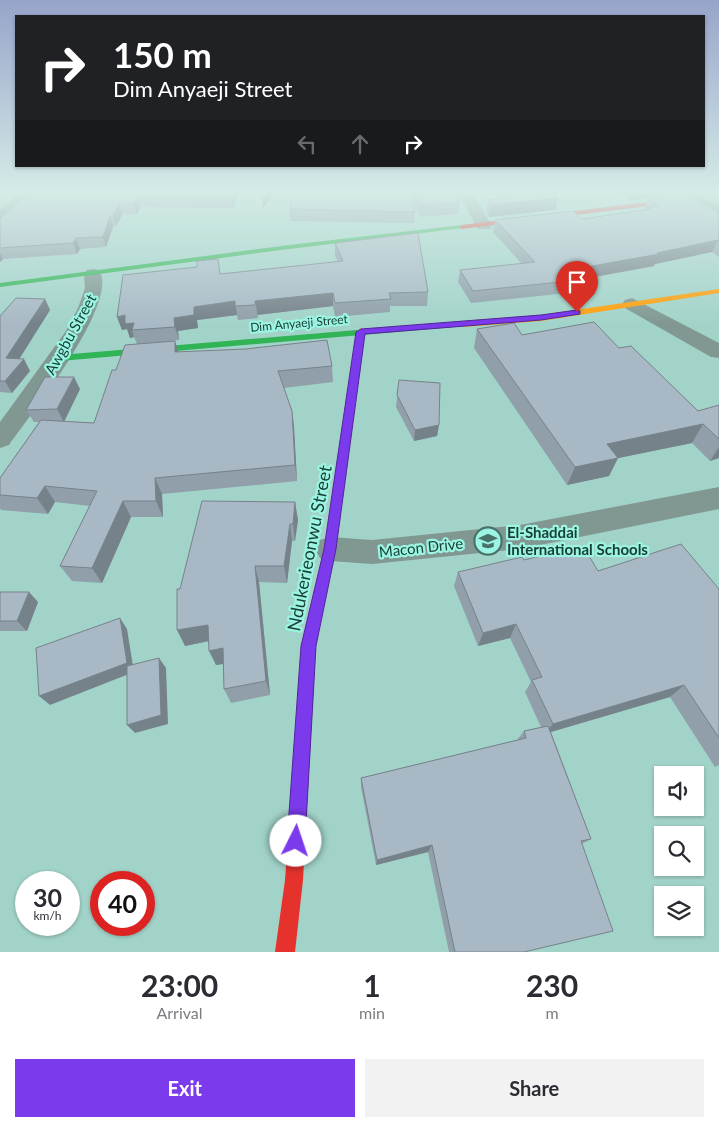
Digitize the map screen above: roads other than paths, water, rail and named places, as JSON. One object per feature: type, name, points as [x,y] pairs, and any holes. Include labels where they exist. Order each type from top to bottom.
[{"type":"street","points":[[0,285],[289,247],[406,234]]},
{"type":"street","name":"Awgbu Street","points":[[0,439],[60,358],[94,294],[96,279],[93,274]]},
{"type":"street","name":"Dim Anyaeji Street","points":[[60,358],[541,318],[719,291]]},
{"type":"street","points":[[632,304],[719,352]]},
{"type":"street","name":"Ndukerieonwu Street","points":[[285,952],[294,880],[308,646],[330,549],[361,332]]},
{"type":"street","name":"Macon Drive","points":[[330,549],[372,552],[520,537],[719,498]]},
{"type":"place","name":"El-Shaddai International Schools","points":[[488,541]]}]
